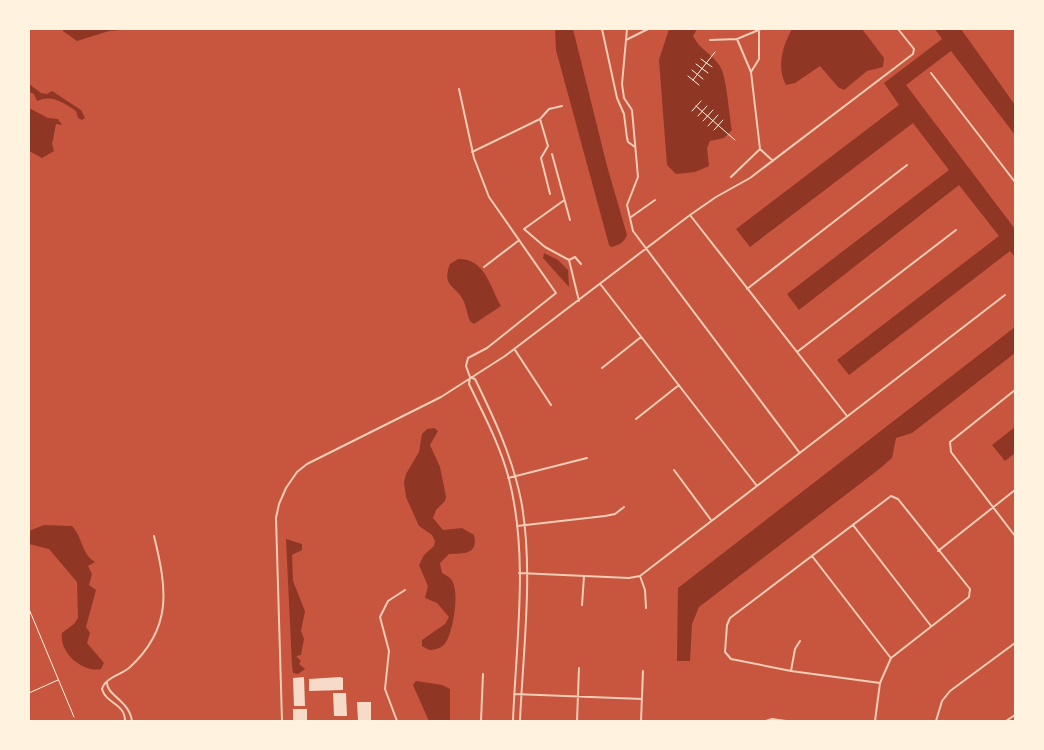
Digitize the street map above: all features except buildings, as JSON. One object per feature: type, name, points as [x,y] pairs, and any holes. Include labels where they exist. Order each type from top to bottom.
[{"type":"street","points":[[602,29],[617,98],[624,114],[628,142],[635,147]]},
{"type":"street","points":[[627,29],[622,84],[624,98],[632,110],[638,177],[627,205],[633,231],[800,452]]},
{"type":"street","points":[[626,40],[648,29]]},
{"type":"street","points":[[751,72],[759,59],[759,32],[761,29]]},
{"type":"street","points":[[282,721],[276,527],[278,509],[286,488],[297,472],[313,460],[441,397],[515,350],[690,215],[773,161],[913,54],[914,49],[898,29]]},
{"type":"street","points":[[710,40],[736,40],[759,32]]},
{"type":"street","points":[[736,40],[751,72],[760,149],[773,161]]},
{"type":"street","points":[[931,72],[1015,182]]},
{"type":"street","points":[[459,89],[472,152],[489,197],[556,293],[487,348],[468,358],[466,366],[470,377],[470,384],[494,436],[508,478],[517,526],[519,573],[513,721]]},
{"type":"street","points":[[472,152],[540,119],[550,109],[562,106]]},
{"type":"street","points":[[540,119],[548,146],[541,158],[550,194]]},
{"type":"street","points":[[731,177],[760,149]]},
{"type":"street","points":[[552,154],[570,220]]},
{"type":"street","points":[[747,288],[907,165]]},
{"type":"street","points":[[630,217],[655,200]]},
{"type":"street","points":[[564,201],[524,229],[545,248],[569,260],[579,301]]},
{"type":"street","points":[[690,215],[847,417]]},
{"type":"street","points":[[797,352],[956,230]]},
{"type":"street","points":[[484,267],[518,241]]},
{"type":"street","points":[[569,260],[575,257],[581,264]]},
{"type":"street","points":[[601,285],[757,486]]},
{"type":"street","points":[[519,573],[629,578],[640,576],[1005,295]]},
{"type":"street","points":[[602,368],[641,337]]},
{"type":"street","points":[[515,350],[551,405]]},
{"type":"street","points":[[470,377],[475,379],[497,424],[515,476],[524,525],[526,574],[520,721]]},
{"type":"street","points":[[636,419],[679,385]]},
{"type":"street","points":[[1015,390],[950,442],[951,452],[1015,536]]},
{"type":"street","points":[[508,478],[587,458]]},
{"type":"street","points":[[674,470],[712,521]]},
{"type":"street","points":[[938,551],[1015,490]]},
{"type":"street","points":[[875,721],[880,683],[891,658],[969,597],[970,590],[898,499],[892,496],[730,618],[727,625],[725,652],[731,659],[791,671],[880,683]]},
{"type":"street","points":[[517,526],[605,516],[615,514],[624,507]]},
{"type":"street","points":[[852,525],[931,626]]},
{"type":"street","points":[[125,721],[122,709],[102,692],[104,684],[124,672],[139,658],[150,645],[160,624],[163,610],[162,570],[154,536]]},
{"type":"street","points":[[812,556],[891,658]]},
{"type":"street","points":[[582,605],[584,576]]},
{"type":"street","points":[[640,576],[645,590],[646,608]]},
{"type":"street","points":[[397,721],[385,689],[389,651],[380,616],[388,601],[405,590]]},
{"type":"street","points":[[791,671],[795,648],[800,641]]},
{"type":"street","points":[[936,721],[942,701],[950,691],[1015,643]]},
{"type":"street","points":[[578,721],[580,668]]},
{"type":"street","points":[[641,721],[643,671]]},
{"type":"street","points":[[481,721],[483,674]]},
{"type":"street","points":[[109,680],[107,684],[108,689],[126,705],[132,721]]},
{"type":"street","points":[[514,694],[642,699]]},
{"type":"street","points":[[1006,721],[1015,715]]},
{"type":"street","points":[[766,721],[772,719],[786,721]]},
{"type":"path","points":[[693,80],[715,52]]},
{"type":"path","points":[[701,59],[712,67]]},
{"type":"path","points":[[696,64],[708,73]]},
{"type":"path","points":[[692,70],[703,79]]},
{"type":"path","points":[[688,76],[699,85]]},
{"type":"path","points":[[692,111],[701,101]]},
{"type":"path","points":[[696,106],[735,140]]},
{"type":"path","points":[[698,116],[707,106]]},
{"type":"path","points":[[703,121],[713,110]]},
{"type":"path","points":[[708,126],[718,115]]},
{"type":"path","points":[[714,130],[723,120]]},
{"type":"path","points":[[29,609],[74,716]]},
{"type":"path","points":[[29,693],[58,680]]},
{"type":"shaded area","points":[[63,29],[132,29],[109,31],[77,41],[63,31]]},
{"type":"shaded area","points":[[555,29],[573,29],[607,166],[627,235],[621,243],[611,247],[556,50]]},
{"type":"shaded area","points":[[669,29],[697,29],[693,36],[699,45],[718,63],[725,81],[732,130],[724,138],[710,141],[707,148],[709,166],[695,172],[676,174],[667,165],[659,60]]},
{"type":"shaded area","points":[[792,29],[862,29],[884,58],[883,67],[867,71],[844,90],[838,87],[820,66],[795,83],[786,85],[781,71],[781,64],[786,42]]},
{"type":"shaded area","points":[[935,29],[961,29],[1015,105],[1015,135],[951,51],[906,85],[1015,229],[1015,257],[1010,251],[849,375],[837,360],[999,236],[959,185],[799,310],[787,294],[949,170],[913,123],[750,247],[736,229],[899,105],[884,83],[942,39]]},
{"type":"shaded area","points":[[29,84],[41,93],[47,94],[52,91],[81,110],[85,118],[82,120],[78,118],[76,111],[58,100],[48,98],[37,101],[34,94],[29,92]]},
{"type":"shaded area","points":[[29,108],[48,118],[58,119],[62,125],[56,124],[52,144],[54,151],[42,158],[29,151]]},
{"type":"shaded area","points":[[544,253],[558,260],[568,270],[569,287],[543,258]]},
{"type":"shaded area","points":[[458,259],[475,263],[481,268],[501,306],[474,324],[470,321],[465,303],[450,284],[447,277],[450,264]]},
{"type":"shaded area","points":[[1015,327],[1015,353],[912,433],[896,438],[892,458],[699,607],[692,624],[690,661],[677,661],[678,588]]},
{"type":"shaded area","points":[[1015,427],[1015,453],[1005,461],[992,445]]},
{"type":"shaded area","points":[[434,428],[438,431],[430,445],[440,467],[446,497],[445,501],[436,510],[433,518],[443,530],[462,528],[474,535],[475,542],[474,547],[468,552],[449,554],[440,563],[442,573],[451,579],[455,589],[454,613],[449,637],[445,644],[434,650],[429,650],[422,646],[422,640],[445,624],[449,617],[437,603],[425,598],[428,586],[419,565],[424,555],[434,546],[435,541],[432,535],[419,526],[406,497],[404,482],[406,474],[419,452],[422,434],[427,429]]},
{"type":"shaded area","points":[[44,525],[72,526],[87,555],[95,562],[88,566],[92,574],[89,585],[96,590],[86,627],[90,633],[87,643],[104,663],[101,669],[87,668],[80,665],[64,648],[62,633],[74,624],[78,618],[77,582],[49,549],[29,544],[29,531]]},
{"type":"shaded area","points":[[286,539],[302,544],[302,550],[292,555],[293,581],[305,611],[301,631],[304,639],[301,655],[296,656],[301,661],[299,664],[305,669],[298,674],[293,673],[292,665]]},
{"type":"shaded area","points":[[416,681],[442,685],[450,689],[450,721],[429,721],[413,685]]}]
